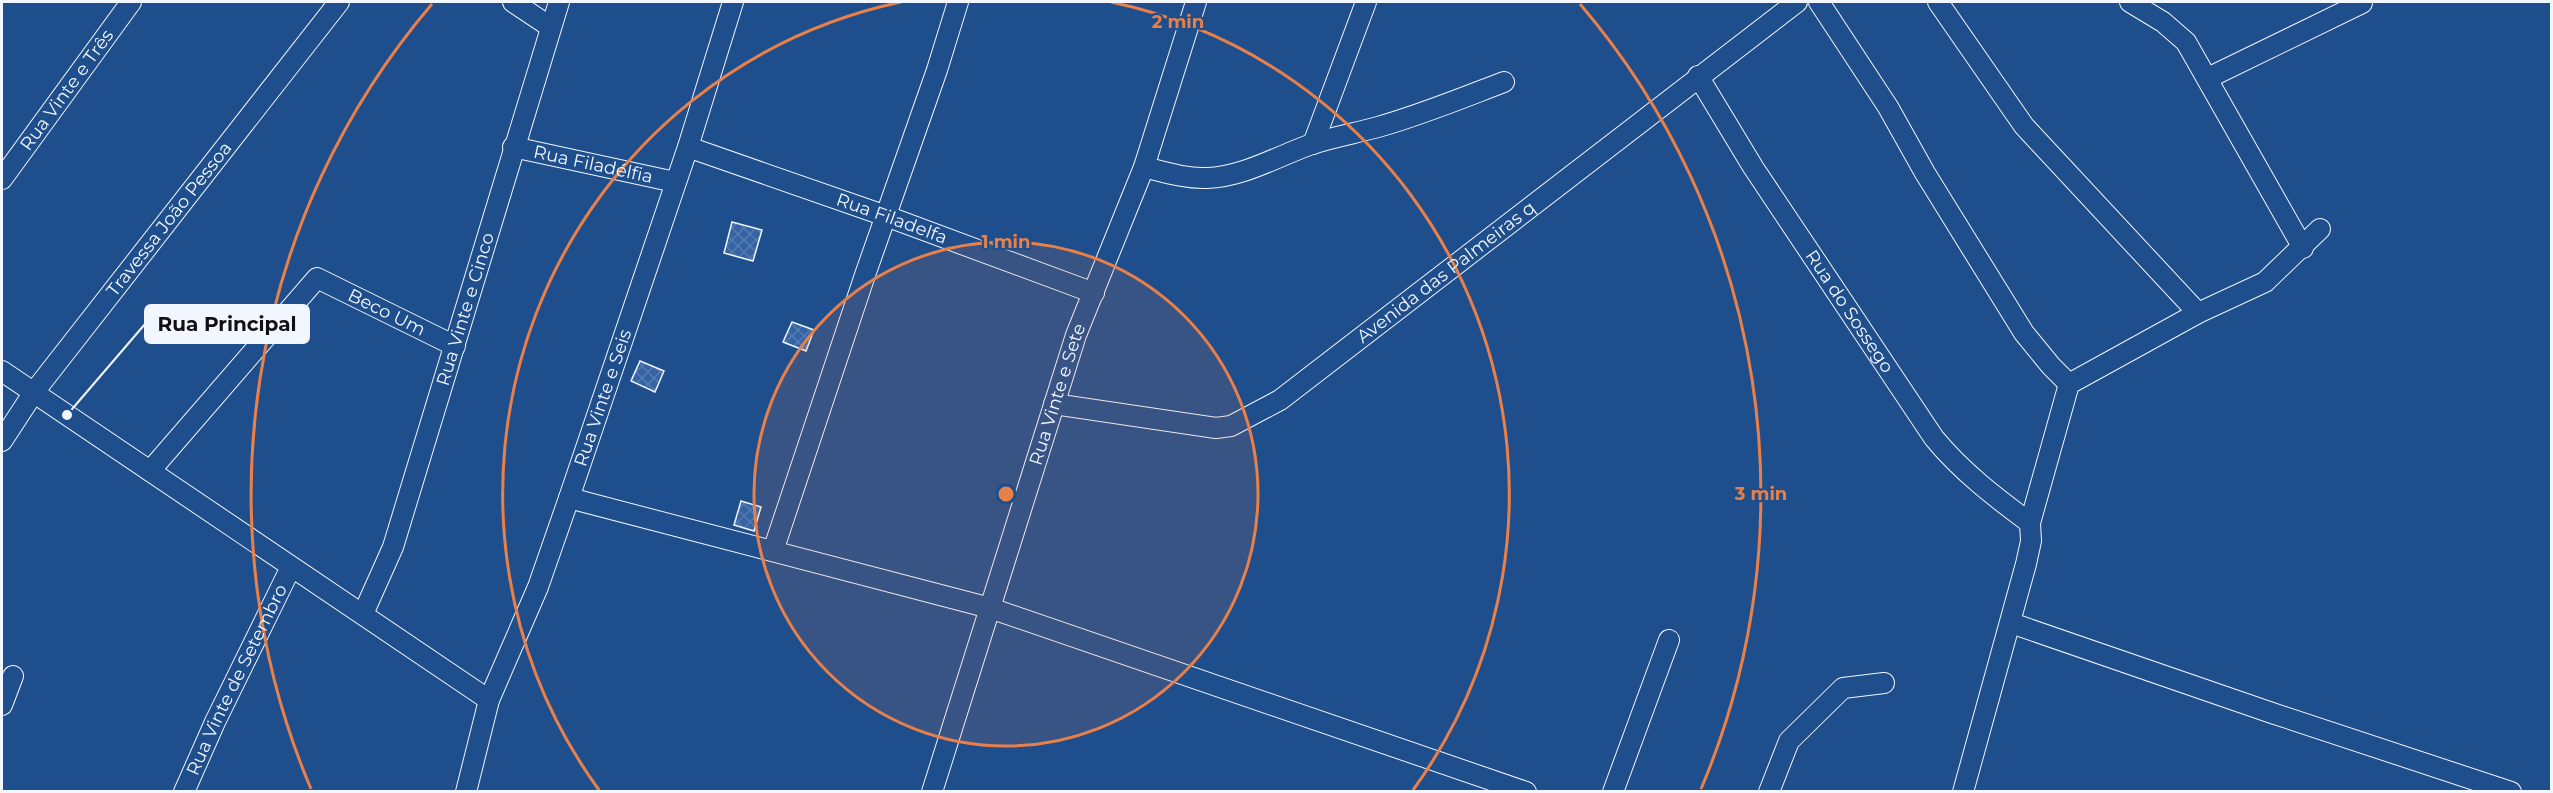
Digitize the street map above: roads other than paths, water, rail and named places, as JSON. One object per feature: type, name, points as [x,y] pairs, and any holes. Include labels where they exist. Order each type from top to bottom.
[{"type":"street","name":"Rua Vinte e Três","points":[[2,179],[131,2]]},
{"type":"street","name":"Travessa João Pessoa","points":[[2,441],[34,392],[339,2]]},
{"type":"street","points":[[513,2],[549,27]]},
{"type":"street","name":"Rua Vinte e Cinco","points":[[363,614],[393,547],[558,2]]},
{"type":"street","name":"Rua Vinte e Seis","points":[[466,792],[489,700],[538,587],[688,147],[733,2]]},
{"type":"street","points":[[773,551],[937,70],[958,2]]},
{"type":"street","name":"Rua Vinte e Sete","points":[[932,792],[1076,334],[1144,167],[1196,2]]},
{"type":"street","points":[[1313,144],[1366,2]]},
{"type":"street","name":"Avenida das Palmeiras q","points":[[1054,405],[1216,428],[1231,426],[1281,400],[1553,192],[1698,76],[1797,2]]},
{"type":"street","points":[[1820,2],[1888,107],[1925,173],[2024,333],[2069,384]]},
{"type":"street","points":[[1938,2],[2024,126],[2198,313]]},
{"type":"street","points":[[2130,2],[2163,21],[2186,42],[2303,248]]},
{"type":"street","points":[[2208,78],[2362,3]]},
{"type":"street","name":"Rua do Sossego","points":[[1698,76],[1753,167],[1934,438],[1955,463],[1992,495],[2031,523]]},
{"type":"street","points":[[1144,167],[1207,178],[1249,169],[1313,144],[1438,108],[1504,82]]},
{"type":"street","name":"Rua Filadélfia","points":[[513,147],[675,182]]},
{"type":"street","name":"Rua Filadelfa","points":[[688,147],[886,216],[1094,293]]},
{"type":"street","points":[[1970,790],[2026,564],[2031,541],[2031,523],[2069,384],[2198,313],[2265,282],[2303,248],[2320,229]]},
{"type":"street","name":"Beco Um","points":[[150,471],[317,278],[455,346]]},
{"type":"street","points":[[2,371],[489,700]]},
{"type":"street","points":[[569,498],[990,608],[1506,789],[1526,792]]},
{"type":"street","name":"Rua Vinte de Setembro","points":[[184,792],[215,722],[291,567]]},
{"type":"street","points":[[2011,623],[2511,792]]},
{"type":"street","points":[[1613,792],[1669,640]]},
{"type":"street","points":[[2,705],[13,676]]},
{"type":"street","points":[[1769,792],[1789,741],[1843,688],[1884,683]]},
{"type":"place","name":"Rua Principal","points":[[67,415]]}]
